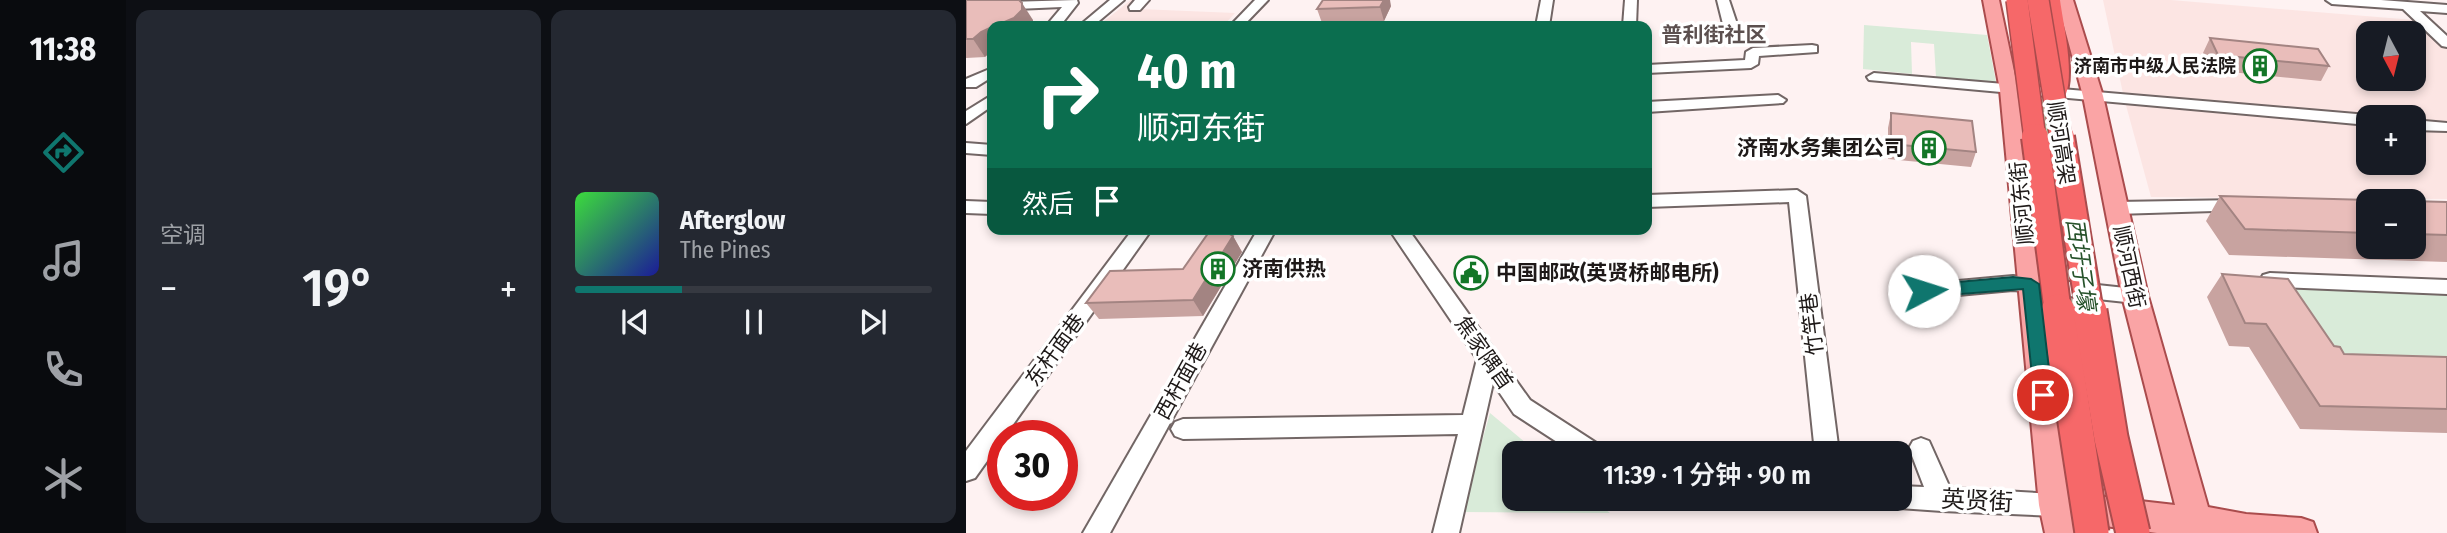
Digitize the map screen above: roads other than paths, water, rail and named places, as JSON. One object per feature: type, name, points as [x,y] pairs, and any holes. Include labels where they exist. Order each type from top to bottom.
[{"type":"highway","points":[[2007,0],[2037,93]]},
{"type":"highway","name":"顺河高架","points":[[2017,0],[2110,438],[2133,533]]},
{"type":"highway","name":"顺河高架","points":[[2038,0],[2040,183],[2052,251],[2067,378],[2068,524]]},
{"type":"highway","points":[[2037,93],[2058,60],[2051,0]]},
{"type":"main road","name":"顺河东街","points":[[1991,0],[2037,93],[2031,284],[2068,524]]},
{"type":"main road","name":"顺河西街","points":[[2065,0],[2093,96],[2135,296],[2197,526]]},
{"type":"main road","points":[[2068,524],[2171,520],[2197,526],[2301,533]]},
{"type":"street","points":[[1091,21],[1118,0]]},
{"type":"street","points":[[1241,21],[1262,0]]},
{"type":"street","points":[[1544,21],[1548,0]]},
{"type":"street","points":[[1630,0],[1630,21]]},
{"type":"street","points":[[1723,0],[1730,24]]},
{"type":"street","points":[[2332,0],[2447,6]]},
{"type":"street","points":[[977,5],[1072,3],[1057,21]]},
{"type":"street","points":[[2402,3],[2447,43]]},
{"type":"street","points":[[1652,69],[1751,64],[1753,52],[1812,49]]},
{"type":"street","points":[[1874,77],[2356,119]]},
{"type":"street","points":[[1652,107],[1778,100]]},
{"type":"street","points":[[966,119],[987,103]]},
{"type":"street","points":[[2426,126],[2443,127]]},
{"type":"street","points":[[966,148],[987,150]]},
{"type":"street","name":"竹竿巷","points":[[1652,201],[1797,195],[1826,441]]},
{"type":"street","points":[[2116,208],[2262,206]]},
{"type":"street","points":[[966,207],[987,208]]},
{"type":"street","name":"东杆面巷","points":[[966,470],[1139,235]]},
{"type":"street","name":"西杆面巷","points":[[1096,533],[1264,235]]},
{"type":"street","name":"焦家隅首","points":[[1402,235],[1522,407],[1574,441]]},
{"type":"street","points":[[2284,300],[2270,280],[2447,287]]},
{"type":"street","points":[[1924,291],[2013,283],[2135,296]]},
{"type":"street","points":[[1446,533],[1488,359]]},
{"type":"street","points":[[1183,429],[1472,424]]},
{"type":"street","points":[[1921,448],[1941,500]]},
{"type":"street","name":"英贤街","points":[[1912,498],[1941,500],[2068,524]]},
{"type":"waterway","name":"西圩子壕","points":[[2031,26],[2047,136]]},
{"type":"waterway","name":"西圩子壕","points":[[2065,268],[2070,306]]},
{"type":"place","name":"济南市中级人民法院","points":[[2260,66]]},
{"type":"place","name":"济南水务集团公司","points":[[1929,148]]},
{"type":"place","name":"济南供热","points":[[1218,269]]},
{"type":"place","name":"中国邮政(英贤桥邮电所)","points":[[1471,273]]},
{"type":"district","name":"普利街社区","points":[[1714,35]]}]
